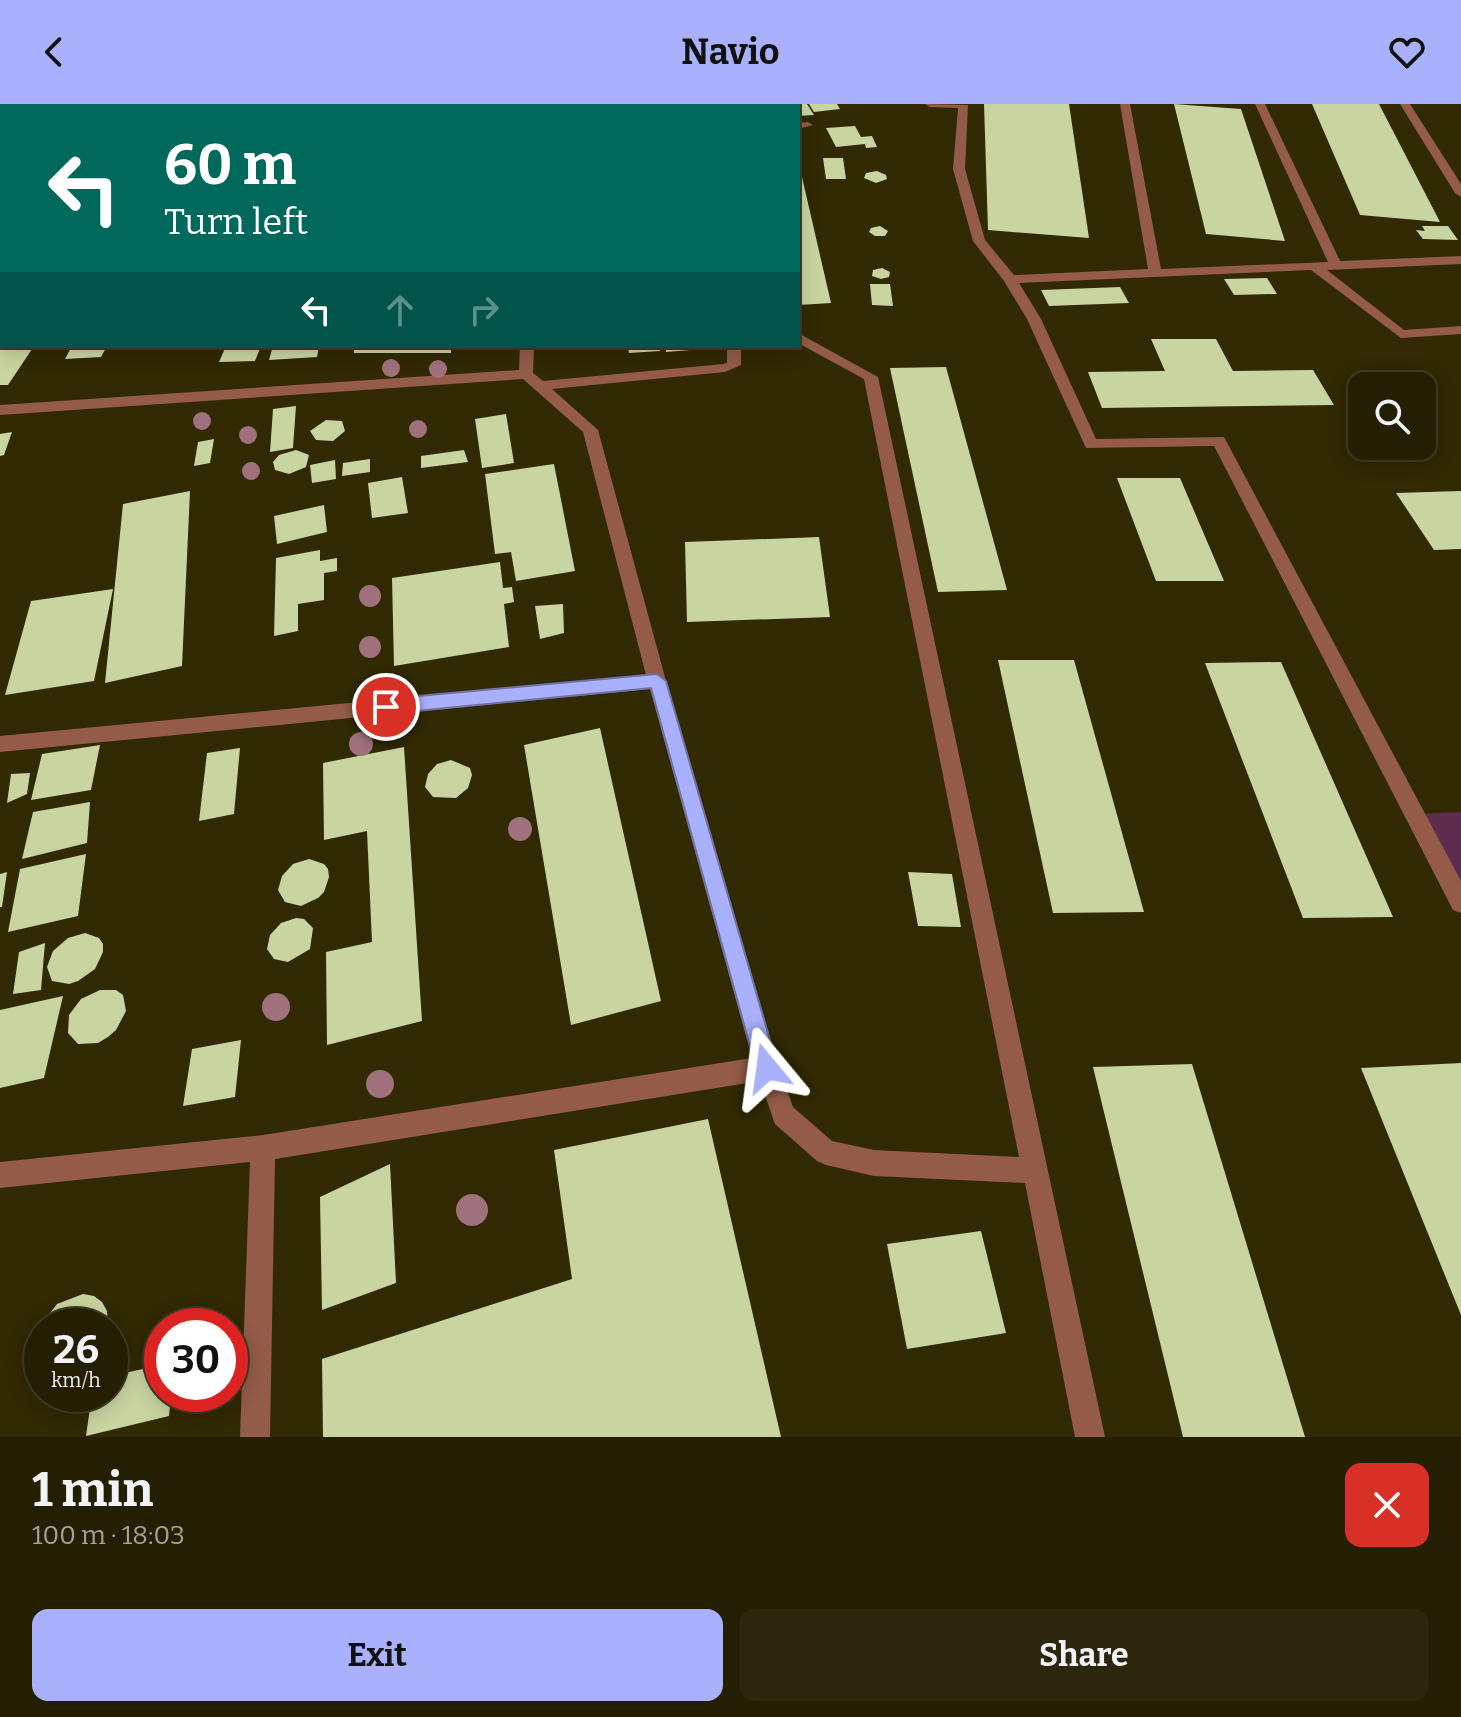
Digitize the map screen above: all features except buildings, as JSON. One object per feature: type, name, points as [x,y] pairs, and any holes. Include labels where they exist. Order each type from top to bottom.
[{"type":"street","points":[[930,104],[963,105],[959,169],[979,241],[1010,279],[1034,319],[1091,444],[1219,441],[1461,903]]},
{"type":"street","points":[[1125,104],[1155,271]]},
{"type":"street","points":[[1260,104],[1336,266]]},
{"type":"street","points":[[1405,104],[1461,193]]},
{"type":"street","points":[[1010,279],[1461,260]]},
{"type":"street","points":[[1314,266],[1401,334],[1461,330]]},
{"type":"street","points":[[800,338],[871,377],[1090,1437]]},
{"type":"street","points":[[526,374],[527,348]]},
{"type":"street","points":[[539,386],[725,368],[734,365],[734,348]]},
{"type":"street","points":[[0,410],[526,374],[590,430],[657,681],[767,1068],[784,1115],[826,1152],[874,1163],[1035,1171]]},
{"type":"street","points":[[0,744],[657,681]]},
{"type":"street","points":[[0,1175],[263,1148],[767,1068]]},
{"type":"street","points":[[255,1437],[263,1148]]},
{"type":"shaded area","points":[[1461,812],[1461,903],[1416,814]]},
{"type":"route","points":[[386,707],[657,681],[767,1068]]}]
